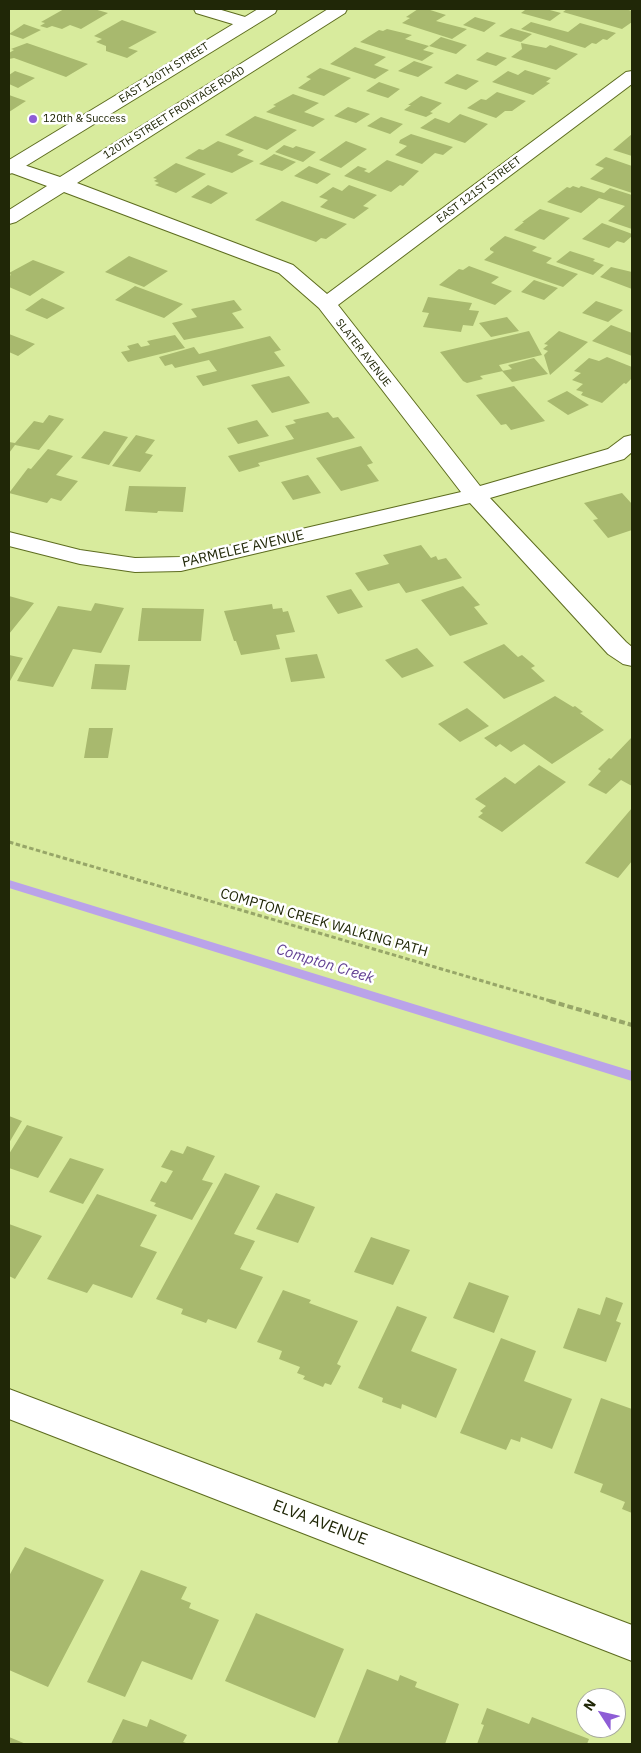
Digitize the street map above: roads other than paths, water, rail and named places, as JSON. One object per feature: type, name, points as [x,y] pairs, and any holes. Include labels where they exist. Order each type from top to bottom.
[{"type":"street","points":[[202,9],[246,23]]},
{"type":"street","name":"EAST 120TH STREET","points":[[9,167],[269,9]]},
{"type":"street","name":"120TH STREET FRONTAGE ROAD","points":[[9,218],[339,9]]},
{"type":"street","name":"EAST 121ST STREET","points":[[326,304],[632,76]]},
{"type":"street","name":"SLATER AVENUE","points":[[9,167],[62,184],[286,269],[326,304],[475,495],[617,648],[632,658]]},
{"type":"street","name":"PARMELEE AVENUE","points":[[9,539],[80,557],[135,565],[181,564],[475,495],[616,454],[632,442]]},
{"type":"street","name":"ELVA AVENUE","points":[[9,1404],[632,1643]]},
{"type":"waterway","name":"Compton Creek","points":[[9,884],[632,1076]]},
{"type":"place","name":"120th & Success","points":[[33,119]]}]
